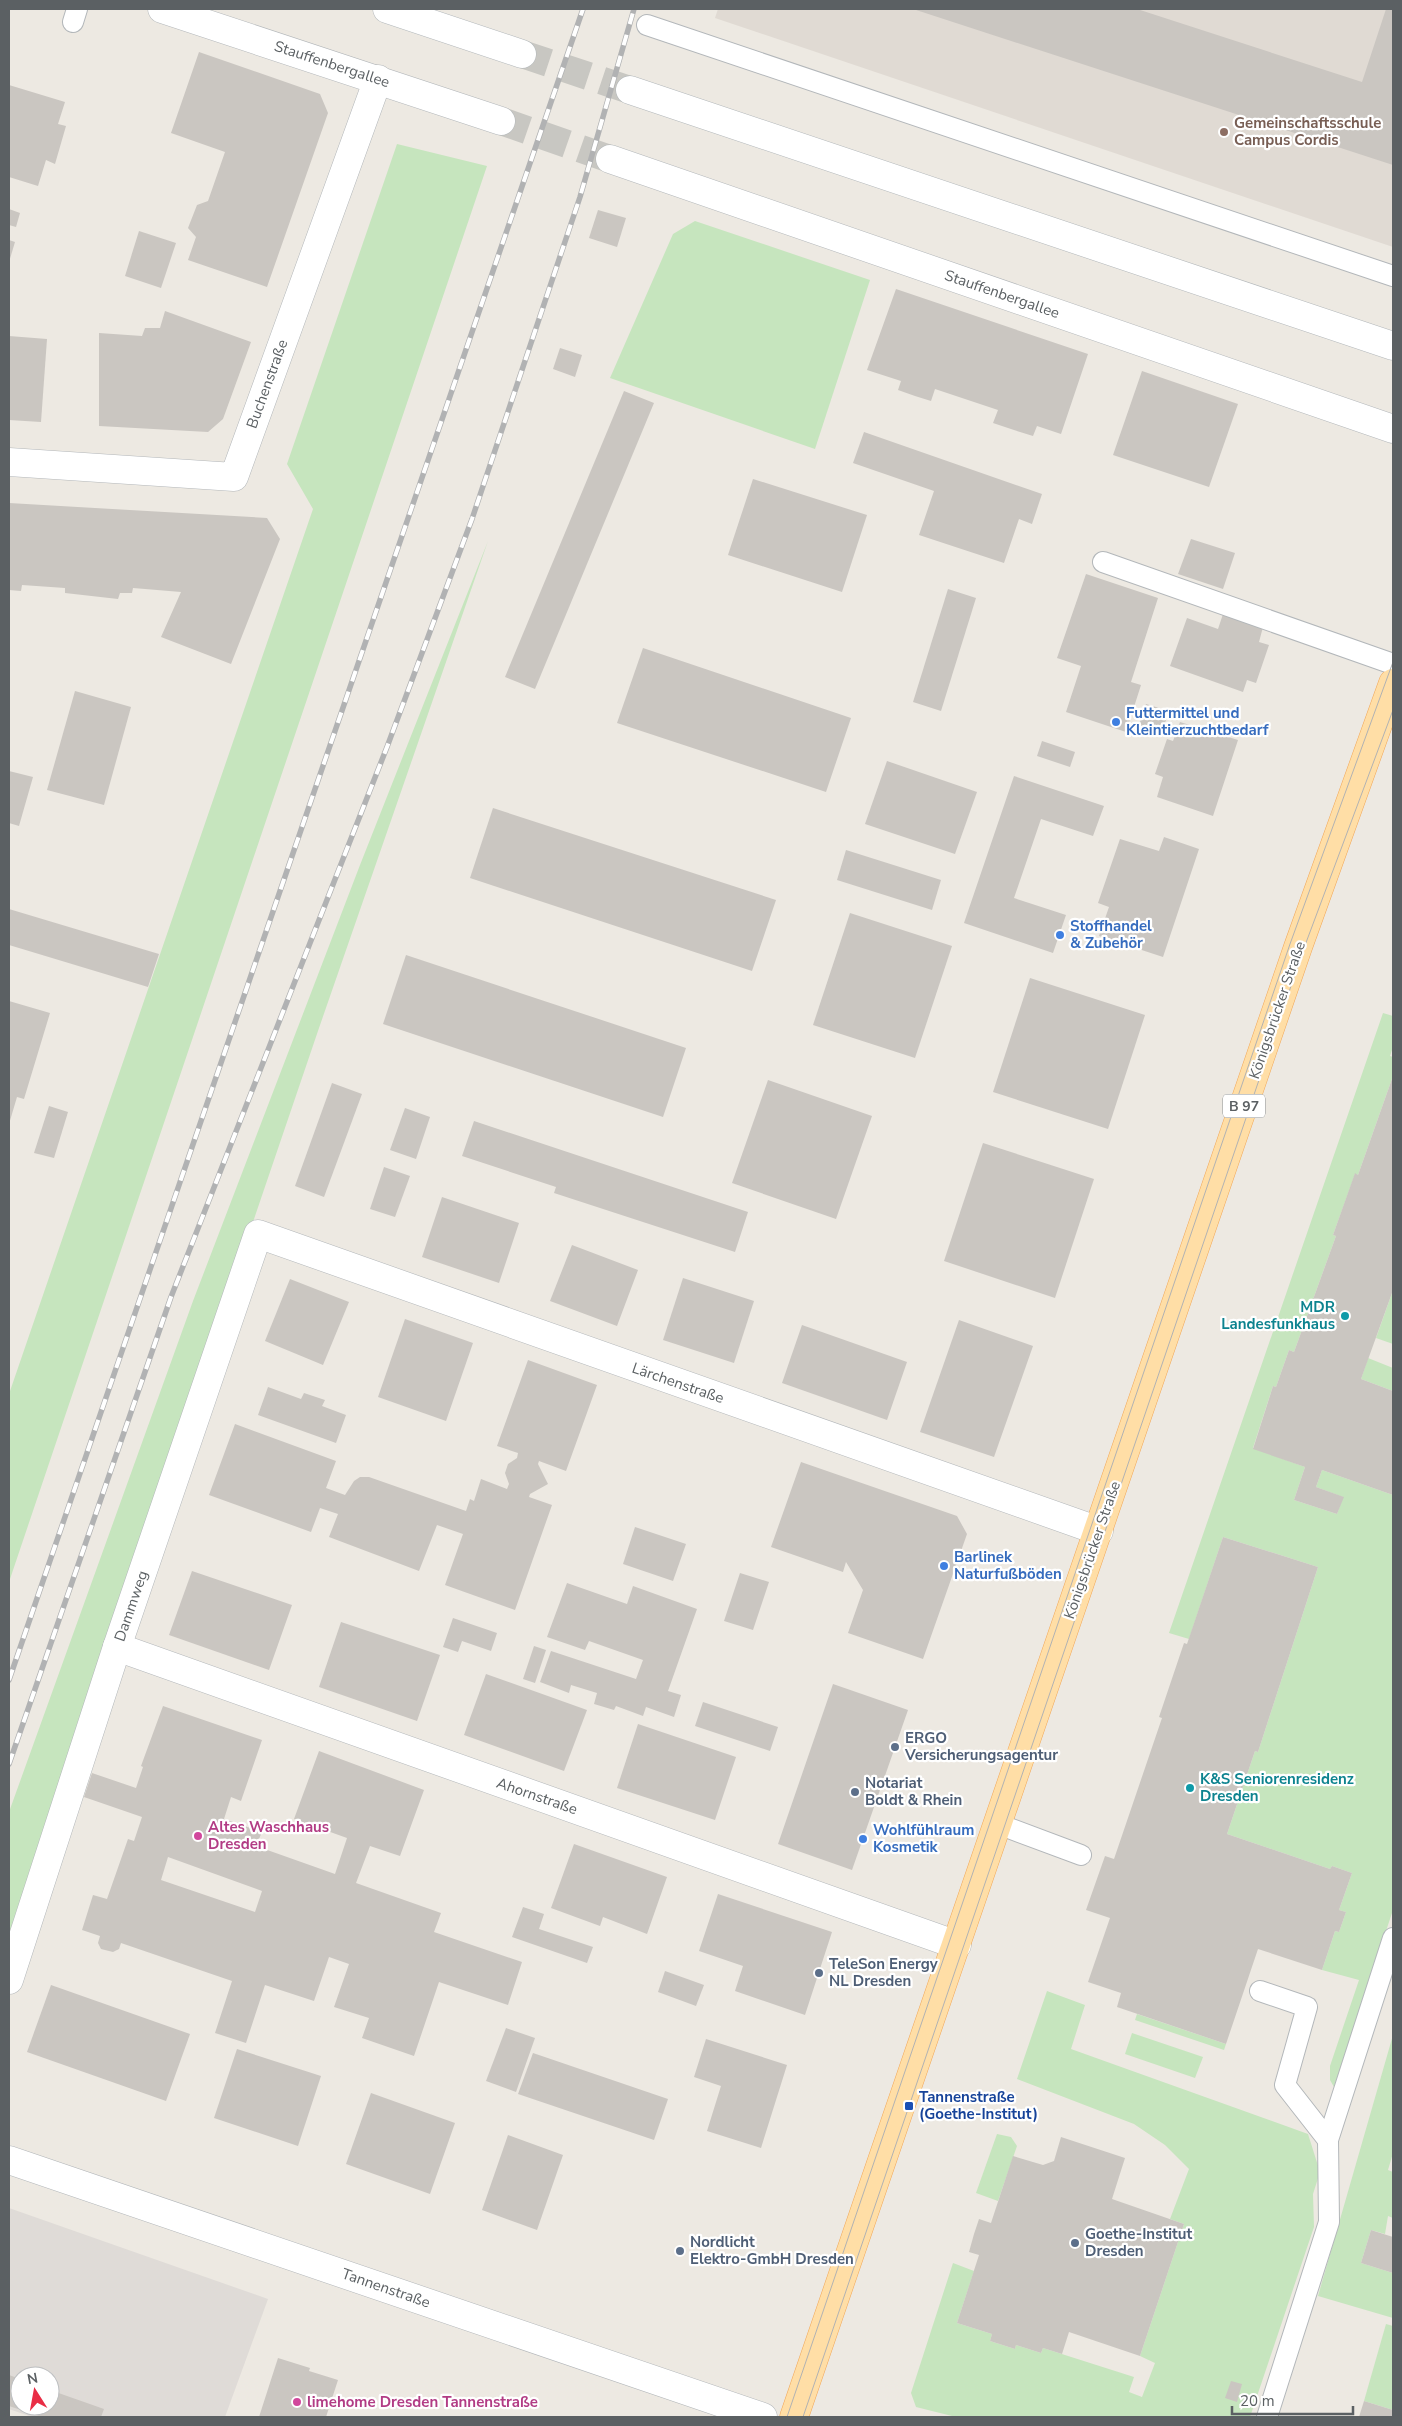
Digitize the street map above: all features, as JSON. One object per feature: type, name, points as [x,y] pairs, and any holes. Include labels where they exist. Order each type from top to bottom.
[{"type":"main road","name":"Königsbrücker Straße","points":[[794,2417],[1302,938],[1393,683]]},
{"type":"street","name":"Stauffenbergallee","points":[[162,9],[500,121]]},
{"type":"street","points":[[387,9],[522,54]]},
{"type":"street","name":"Buchenstraße","points":[[9,462],[234,478],[378,79]]},
{"type":"street","points":[[630,90],[1393,346]]},
{"type":"street","name":"Stauffenbergallee","points":[[610,159],[1393,429]]},
{"type":"street","name":"Lärchenstraße","points":[[258,1234],[1099,1531]]},
{"type":"street","name":"Dammweg","points":[[9,1980],[117,1648],[258,1234]]},
{"type":"street","name":"Ahornstraße","points":[[117,1648],[957,1944]]},
{"type":"street","name":"Tannenstraße","points":[[9,2160],[763,2417]]},
{"type":"lane","points":[[647,24],[1393,276]]},
{"type":"lane","points":[[1103,562],[1393,664]]},
{"type":"lane","points":[[998,1824],[1081,1855]]},
{"type":"lane","points":[[1267,2417],[1329,2222],[1328,2140],[1393,1938]]},
{"type":"lane","points":[[1260,1991],[1307,2007],[1285,2085],[1328,2140]]},
{"type":"shaded area","name":"Gemeinschaftsschule Campus Cordis","points":[[718,9],[1393,9],[1393,247],[715,18]]},
{"type":"shaded area","points":[[9,2208],[268,2299],[225,2417],[29,2416],[60,2416],[60,2366],[10,2366],[10,2409]]},
{"type":"green space","points":[[397,144],[487,166],[9,1582],[9,1394],[313,509],[287,464]]},
{"type":"green space","points":[[695,221],[870,280],[815,449],[610,378],[673,234]]},
{"type":"green space","points":[[488,541],[319,1028],[9,1939],[9,1812],[193,1301],[360,865]]},
{"type":"green space","points":[[1383,1013],[1393,1016],[1393,1047],[1390,1056],[1393,1057],[1393,1076],[1358,1175],[1355,1174],[1333,1235],[1336,1236],[1294,1352],[1289,1350],[1276,1387],[1273,1386],[1253,1448],[1305,1467],[1294,1500],[1337,1514],[1343,1497],[1316,1487],[1322,1470],[1393,1495],[1393,1910],[1334,2087],[1330,2080],[1330,2066],[1359,1980],[1322,1970],[1335,1931],[1339,1932],[1346,1912],[1339,1910],[1352,1873],[1332,1866],[1330,1869],[1227,1834],[1255,1751],[1258,1752],[1318,1567],[1223,1537],[1189,1639],[1169,1633]]},
{"type":"green space","points":[[1393,1293],[1393,1344],[1376,1338]]},
{"type":"green space","points":[[1368,1358],[1393,1368],[1393,1391],[1361,1379]]},
{"type":"green space","points":[[1047,1991],[1085,2005],[1071,2049],[1308,2134],[1320,2172],[1313,2194],[1314,2227],[1250,2417],[956,2417],[916,2407],[911,2393],[953,2263],[974,2271],[957,2323],[992,2334],[990,2341],[1015,2349],[1016,2345],[1041,2353],[1043,2348],[1134,2377],[1129,2392],[1142,2397],[1155,2363],[1140,2356],[1184,2224],[1170,2219],[1189,2169],[1165,2145],[1134,2124],[1017,2079]]},
{"type":"green space","points":[[1137,2014],[1226,2044],[1224,2050],[1135,2020]]},
{"type":"green space","points":[[1132,2033],[1203,2057],[1195,2078],[1125,2054]]},
{"type":"green space","points":[[1393,2035],[1393,2153],[1388,2170],[1393,2172],[1393,2218],[1388,2216],[1385,2234],[1371,2230],[1361,2263],[1393,2273],[1393,2318],[1318,2296]]},
{"type":"green space","points":[[997,2134],[1011,2137],[1017,2146],[998,2201],[976,2193]]},
{"type":"green space","points":[[1386,2324],[1393,2326],[1393,2410],[1364,2401]]},
{"type":"building","points":[[913,9],[1137,9],[1362,82],[1386,9],[1393,9],[1393,165]]},
{"type":"building","points":[[199,52],[320,94],[328,113],[267,287],[188,260],[196,237],[188,228],[197,205],[208,201],[225,152],[171,133]]},
{"type":"building","points":[[9,85],[65,102],[58,124],[66,126],[55,164],[46,160],[38,186],[9,177]]},
{"type":"building","points":[[9,209],[20,213],[16,227],[9,225]]},
{"type":"building","points":[[598,210],[626,218],[617,247],[589,238]]},
{"type":"building","points":[[139,231],[176,243],[161,288],[125,276]]},
{"type":"building","points":[[9,240],[15,242],[9,262]]},
{"type":"building","points":[[896,289],[1088,354],[1061,434],[1037,426],[1033,436],[1014,430],[993,423],[998,410],[935,389],[931,401],[898,390],[901,381],[867,370]]},
{"type":"building","points":[[165,311],[251,342],[223,419],[208,432],[99,426],[99,333],[142,336],[145,328],[160,328]]},
{"type":"building","points":[[9,336],[47,339],[41,422],[9,420]]},
{"type":"building","points":[[560,348],[582,355],[575,377],[553,369]]},
{"type":"building","points":[[1142,371],[1238,404],[1209,487],[1113,455]]},
{"type":"building","points":[[624,391],[654,403],[535,689],[505,677]]},
{"type":"building","points":[[864,432],[1042,494],[1032,524],[1019,519],[1004,563],[919,535],[934,491],[853,463]]},
{"type":"building","points":[[753,479],[867,515],[842,592],[728,555]]},
{"type":"building","points":[[9,503],[267,518],[280,539],[231,664],[161,637],[181,592],[133,588],[132,593],[120,593],[118,599],[65,593],[65,588],[22,585],[21,591],[9,590]]},
{"type":"building","points":[[1191,539],[1235,553],[1223,589],[1178,574]]},
{"type":"building","points":[[1086,574],[1158,598],[1131,682],[1141,685],[1126,732],[1066,712],[1081,666],[1057,658]]},
{"type":"building","points":[[948,589],[976,598],[941,711],[913,702]]},
{"type":"building","points":[[1223,614],[1263,627],[1259,642],[1269,645],[1256,683],[1247,680],[1243,692],[1170,666],[1187,618],[1218,629]]},
{"type":"building","points":[[643,648],[851,718],[826,792],[617,723]]},
{"type":"building","points":[[75,691],[131,707],[104,805],[47,790]]},
{"type":"building","points":[[1146,704],[1169,711],[1161,735],[1138,728]]},
{"type":"building","points":[[1180,722],[1238,740],[1213,816],[1157,797],[1163,777],[1155,774],[1167,739],[1173,741]]},
{"type":"building","points":[[1042,741],[1075,752],[1070,767],[1037,756]]},
{"type":"building","points":[[887,761],[977,792],[955,854],[865,824]]},
{"type":"building","points":[[9,771],[33,777],[19,826],[9,823]]},
{"type":"building","points":[[1014,776],[1104,806],[1093,836],[1041,819],[1014,898],[1066,915],[1053,953],[964,923]]},
{"type":"building","points":[[493,808],[776,900],[752,971],[470,878]]},
{"type":"building","points":[[1164,837],[1199,849],[1163,957],[1099,936],[1109,907],[1098,903],[1120,839],[1159,851]]},
{"type":"building","points":[[846,850],[941,880],[932,910],[837,880]]},
{"type":"building","points":[[9,909],[159,954],[148,987],[9,945]]},
{"type":"building","points":[[850,913],[952,946],[915,1058],[813,1025]]},
{"type":"building","points":[[406,955],[686,1048],[663,1117],[383,1024]]},
{"type":"building","points":[[1030,978],[1145,1015],[1108,1129],[993,1092]]},
{"type":"building","points":[[9,1001],[50,1013],[24,1099],[17,1097],[9,1124]]},
{"type":"building","name":"MDR Landesfunkhaus","points":[[1393,1076],[1393,1293],[1361,1379],[1393,1391],[1393,1495],[1322,1470],[1316,1487],[1344,1497],[1337,1514],[1294,1500],[1305,1467],[1253,1449],[1273,1386],[1276,1387],[1289,1350],[1294,1352],[1336,1236],[1333,1235],[1355,1173],[1358,1175]]},
{"type":"building","points":[[768,1080],[872,1116],[836,1219],[732,1183]]},
{"type":"building","points":[[332,1083],[362,1094],[324,1197],[295,1186]]},
{"type":"building","points":[[49,1106],[68,1112],[54,1158],[34,1153]]},
{"type":"building","points":[[405,1108],[430,1117],[416,1159],[390,1150]]},
{"type":"building","points":[[474,1121],[748,1212],[735,1252],[554,1193],[556,1187],[462,1156]]},
{"type":"building","points":[[983,1143],[1094,1179],[1055,1298],[944,1261]]},
{"type":"building","points":[[384,1167],[410,1176],[395,1217],[370,1209]]},
{"type":"building","points":[[442,1197],[519,1223],[499,1283],[422,1257]]},
{"type":"building","points":[[572,1245],[638,1270],[617,1326],[550,1301]]},
{"type":"building","points":[[683,1278],[754,1301],[734,1363],[663,1340]]},
{"type":"building","points":[[290,1279],[349,1302],[323,1365],[265,1341]]},
{"type":"building","points":[[405,1319],[473,1343],[446,1421],[378,1397]]},
{"type":"building","points":[[959,1320],[1033,1346],[994,1457],[920,1432]]},
{"type":"building","points":[[802,1325],[907,1362],[887,1420],[782,1383]]},
{"type":"building","points":[[528,1360],[597,1385],[566,1471],[539,1461],[538,1464],[548,1484],[530,1494],[529,1497],[552,1505],[515,1610],[445,1585],[463,1534],[437,1525],[419,1571],[329,1537],[338,1514],[320,1508],[311,1532],[209,1495],[235,1424],[336,1461],[326,1488],[345,1495],[354,1481],[360,1477],[369,1477],[466,1511],[470,1499],[474,1501],[481,1479],[507,1489],[509,1484],[505,1473],[508,1464],[517,1458],[518,1453],[497,1446]]},
{"type":"building","points":[[268,1387],[301,1399],[304,1393],[325,1400],[322,1406],[346,1415],[336,1443],[258,1415]]},
{"type":"building","points":[[801,1462],[957,1516],[967,1534],[923,1659],[848,1633],[863,1590],[846,1562],[843,1572],[771,1547]]},
{"type":"building","points":[[635,1527],[686,1544],[673,1581],[623,1564]]},
{"type":"building","name":"K&S Seniorenresidenz Dresden","points":[[1223,1537],[1318,1567],[1258,1752],[1255,1751],[1227,1834],[1330,1869],[1332,1866],[1352,1873],[1339,1910],[1346,1912],[1339,1932],[1335,1931],[1322,1970],[1258,1949],[1226,2044],[1117,2007],[1121,1993],[1088,1982],[1110,1918],[1086,1910],[1105,1856],[1114,1859],[1162,1718],[1159,1717],[1184,1643],[1187,1644]]},
{"type":"building","points":[[192,1571],[292,1605],[269,1670],[169,1635]]},
{"type":"building","points":[[740,1573],[769,1582],[753,1630],[724,1621]]},
{"type":"building","points":[[567,1583],[627,1604],[633,1586],[697,1609],[668,1691],[681,1695],[674,1717],[646,1707],[643,1716],[616,1706],[614,1710],[594,1704],[597,1693],[571,1685],[569,1693],[540,1682],[551,1651],[636,1679],[643,1660],[589,1641],[585,1650],[547,1637]]},
{"type":"building","points":[[453,1618],[497,1633],[491,1651],[462,1641],[458,1652],[443,1647]]},
{"type":"building","points":[[341,1622],[440,1655],[417,1721],[319,1687]]},
{"type":"building","points":[[534,1646],[546,1650],[535,1683],[523,1679]]},
{"type":"building","points":[[486,1674],[587,1710],[564,1771],[464,1735]]},
{"type":"building","points":[[833,1684],[908,1710],[852,1870],[778,1844]]},
{"type":"building","points":[[703,1702],[778,1727],[770,1751],[695,1726]]},
{"type":"building","points":[[163,1706],[262,1740],[241,1801],[231,1797],[224,1819],[262,1832],[256,1846],[335,1874],[347,1838],[294,1819],[319,1751],[424,1790],[400,1856],[370,1846],[356,1883],[441,1913],[434,1932],[522,1962],[508,2005],[439,1982],[414,2056],[362,2038],[369,2018],[334,2007],[349,1964],[329,1957],[314,2001],[265,1985],[246,2043],[215,2033],[232,1981],[121,1943],[119,1949],[113,1952],[101,1949],[98,1943],[100,1936],[82,1930],[93,1895],[107,1899],[128,1839],[134,1841],[142,1817],[84,1797],[92,1773],[136,1788],[143,1767],[141,1766]],"holes":[[[168,1857],[262,1891],[255,1912],[161,1880]]]},
{"type":"building","points":[[638,1724],[736,1757],[715,1820],[617,1788]]},
{"type":"building","points":[[574,1844],[667,1877],[647,1934],[603,1917],[600,1926],[551,1908]]},
{"type":"building","points":[[718,1894],[832,1932],[805,2015],[735,1991],[743,1966],[699,1951]]},
{"type":"building","points":[[523,1907],[544,1914],[539,1929],[593,1947],[587,1963],[512,1937]]},
{"type":"building","points":[[665,1971],[704,1985],[696,2006],[658,1992]]},
{"type":"building","points":[[51,1985],[190,2034],[166,2101],[27,2052]]},
{"type":"building","points":[[506,2028],[535,2038],[516,2092],[486,2081]]},
{"type":"building","points":[[706,2039],[787,2065],[761,2148],[707,2131],[721,2086],[694,2077]]},
{"type":"building","points":[[237,2049],[321,2076],[298,2146],[214,2118]]},
{"type":"building","points":[[533,2053],[668,2099],[654,2140],[518,2094]]},
{"type":"building","points":[[371,2093],[455,2123],[430,2194],[346,2164]]},
{"type":"building","points":[[508,2135],[563,2155],[537,2230],[482,2210]]},
{"type":"building","name":"Goethe-Institut Dresden","points":[[1061,2137],[1125,2158],[1112,2199],[1184,2224],[1140,2356],[1069,2332],[1062,2354],[1043,2348],[1041,2353],[1016,2345],[1015,2349],[990,2341],[992,2334],[957,2323],[979,2255],[969,2252],[979,2219],[991,2223],[1013,2156],[1043,2165],[1054,2161]]},
{"type":"building","points":[[1371,2230],[1393,2237],[1393,2273],[1361,2263]]},
{"type":"building","points":[[278,2358],[310,2368],[309,2371],[338,2380],[326,2417],[259,2417]]},
{"type":"building","points":[[9,2375],[10,2406],[9,2406]]},
{"type":"building","points":[[1231,2381],[1242,2384],[1237,2402],[1225,2398]]},
{"type":"building","points":[[60,2394],[104,2409],[101,2417],[39,2416],[60,2416]]},
{"type":"building","points":[[1364,2401],[1393,2410],[1393,2417],[1359,2417]]},
{"type":"tunnel","points":[[522,54],[630,90]]},
{"type":"tunnel","points":[[501,121],[610,159]]},
{"type":"tram line","points":[[787,2417],[1290,944],[1393,662]]},
{"type":"tram line","points":[[803,2417],[1304,948],[1393,710]]},
{"type":"railway","points":[[9,1680],[583,9]]},
{"type":"railway","points":[[9,1764],[171,1297],[387,747],[472,519],[580,197],[634,9]]},
{"type":"place","name":"Gemeinschaftsschule Campus Cordis","points":[[1224,132]]},
{"type":"place","name":"Futtermittel und Kleintierzuchtbedarf","points":[[1116,722]]},
{"type":"place","name":"Stoffhandel & Zubehör","points":[[1060,935]]},
{"type":"place","name":"MDR Landesfunkhaus","points":[[1345,1316]]},
{"type":"place","name":"Barlinek Naturfußböden","points":[[944,1566]]},
{"type":"place","name":"ERGO Versicherungsagentur","points":[[895,1747]]},
{"type":"place","name":"K&S Seniorenresidenz Dresden","points":[[1190,1788]]},
{"type":"place","name":"Notariat Boldt & Rhein","points":[[855,1792]]},
{"type":"place","name":"Altes Waschhaus Dresden","points":[[198,1836]]},
{"type":"place","name":"Wohlfühlraum Kosmetik","points":[[863,1839]]},
{"type":"place","name":"TeleSon Energy NL Dresden","points":[[819,1973]]},
{"type":"place","name":"Tannenstraße (Goethe-Institut)","points":[[909,2106]]},
{"type":"place","name":"Goethe-Institut Dresden","points":[[1075,2243]]},
{"type":"place","name":"Nordlicht Elektro-GmbH Dresden","points":[[680,2251]]},
{"type":"place","name":"limehome Dresden Tannenstraße","points":[[297,2402]]}]
